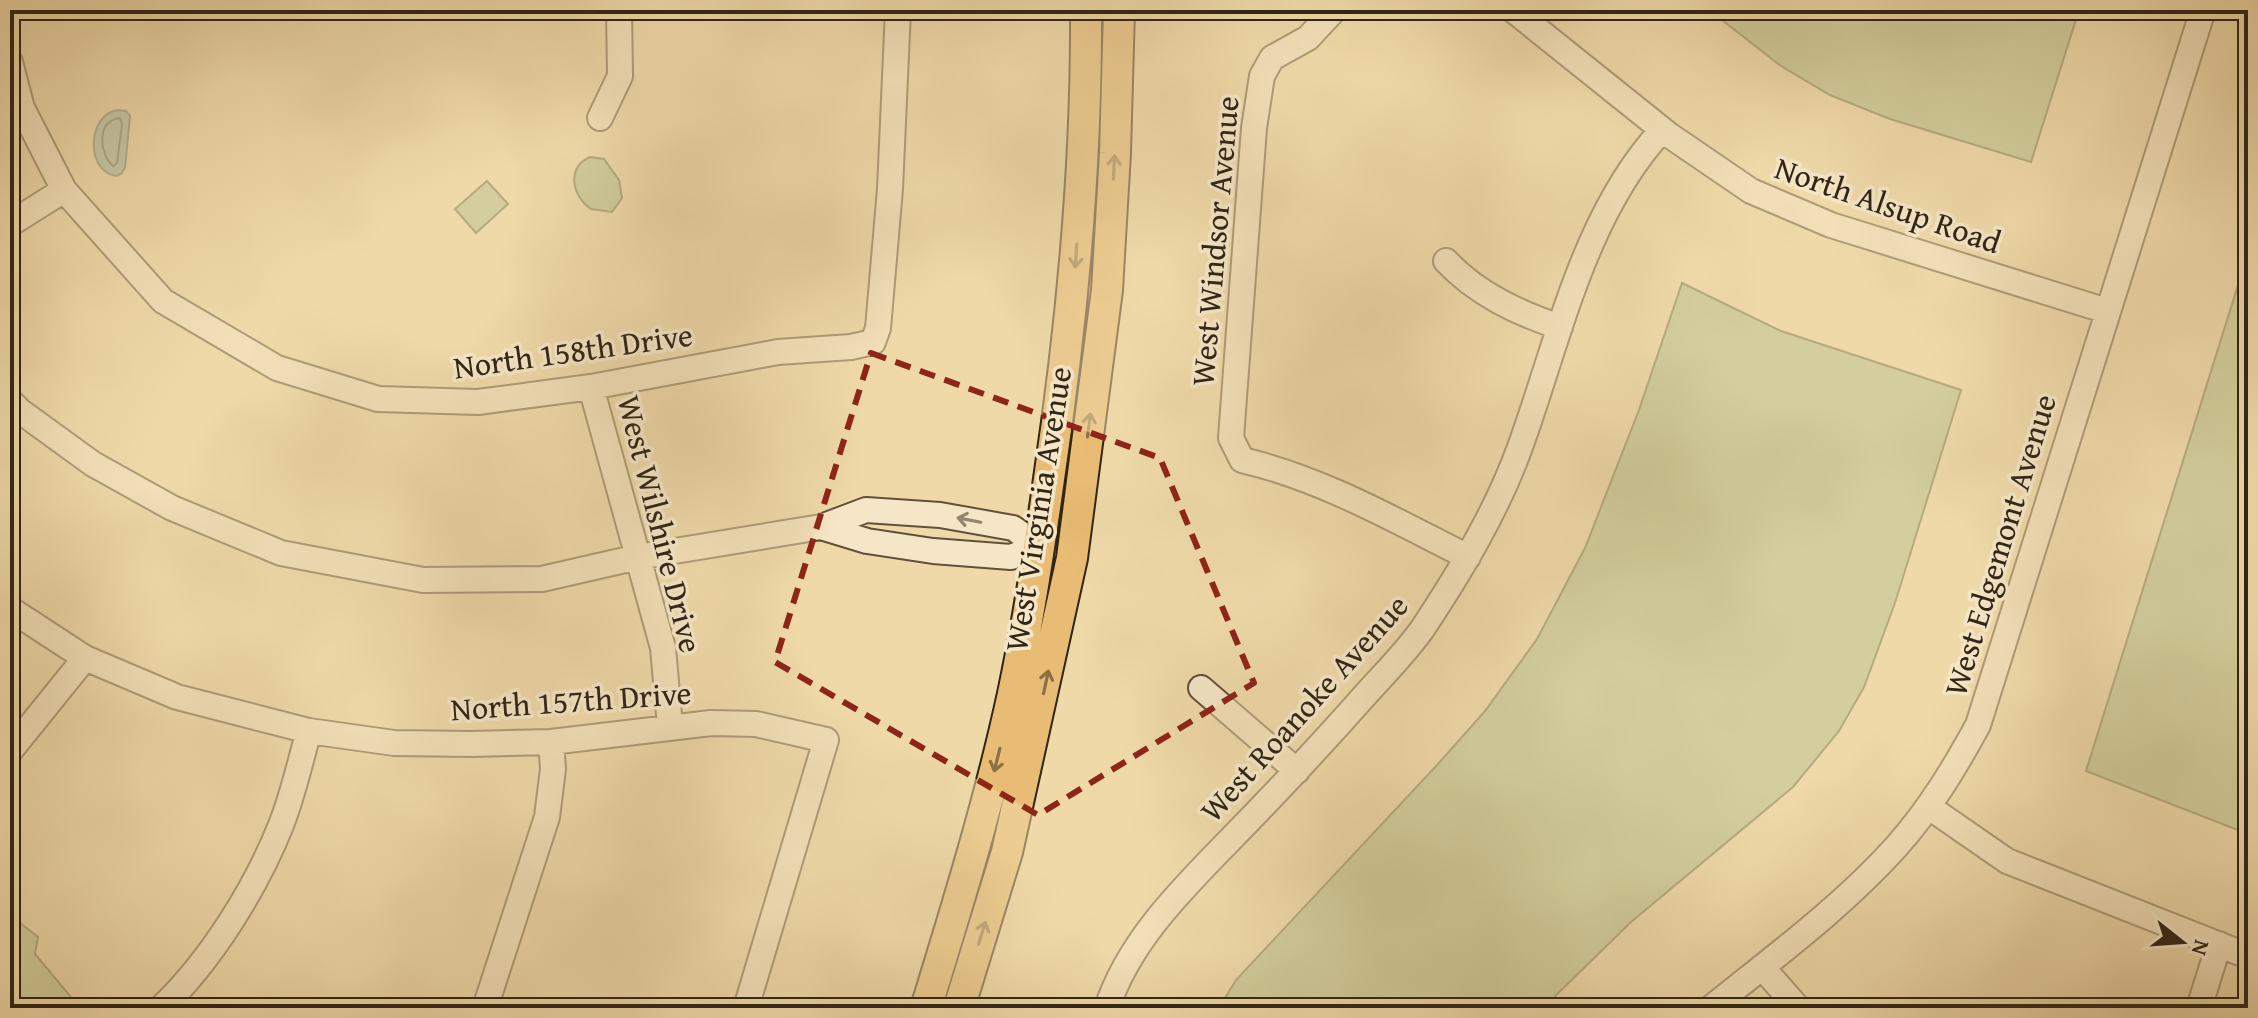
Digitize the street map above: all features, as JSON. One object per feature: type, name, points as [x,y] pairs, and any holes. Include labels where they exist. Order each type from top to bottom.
[{"type":"main road","name":"West Virginia Avenue","points":[[926,1008],[988,797],[1012,695],[1039,546],[1062,395],[1074,286],[1083,154],[1086,10]]},
{"type":"main road","name":"West Virginia Avenue","points":[[959,1008],[1007,852],[1072,558],[1107,290],[1119,10]]},
{"type":"street","points":[[600,118],[620,76],[619,10]]},
{"type":"street","name":"North 158th Drive","points":[[10,62],[22,108],[64,190],[163,301],[277,368],[378,399],[478,402],[591,387],[778,352],[851,347],[873,342],[878,328],[890,189],[898,10]]},
{"type":"street","name":"West Windsor Avenue","points":[[1334,10],[1308,38],[1272,58],[1262,76],[1254,128],[1231,438],[1242,460],[1278,468],[1354,498],[1468,557]]},
{"type":"street","name":"North Alsup Road","points":[[1513,10],[1662,130],[1751,191],[1831,225],[2107,311]]},
{"type":"street","name":"West Edgemont Avenue","points":[[1711,1008],[1861,884],[1897,846],[1929,807],[1978,725],[2203,10]]},
{"type":"street","name":"West Roanoke Avenue","points":[[1107,1008],[1112,993],[1143,939],[1175,897],[1297,771],[1420,632],[1468,557],[1519,451],[1560,327],[1616,190],[1642,152],[1662,130]]},
{"type":"street","points":[[10,224],[64,190]]},
{"type":"street","points":[[1446,261],[1462,278],[1487,295],[1534,319],[1560,327]]},
{"type":"street","name":"West Wilshire Drive","points":[[591,387],[663,648],[670,726]]},
{"type":"street","points":[[10,401],[93,464],[159,501],[281,553],[423,580],[542,579],[638,557],[821,527],[866,510],[926,514],[1013,528],[1039,546]]},
{"type":"street","points":[[921,549],[926,514]]},
{"type":"street","points":[[821,527],[867,541],[1011,557],[1039,546]]},
{"type":"street","name":"North 157th Drive","points":[[10,609],[85,658],[177,697],[309,731],[394,743],[551,742],[711,723],[756,724],[826,740],[746,1008]]},
{"type":"street","points":[[10,751],[85,658]]},
{"type":"street","points":[[1201,688],[1297,771]]},
{"type":"street","points":[[161,1008],[210,949],[247,896],[281,825],[309,731]]},
{"type":"street","points":[[485,1008],[547,817],[553,769],[551,742]]},
{"type":"street","points":[[1929,807],[2007,861],[2248,956]]},
{"type":"street","points":[[2199,1008],[2219,944]]},
{"type":"street","points":[[1762,967],[1798,1008]]},
{"type":"highlighted area","points":[[871,353],[1160,458],[1254,683],[1038,815],[775,662]]},
{"type":"green space","points":[[1709,10],[2079,10],[2031,162],[1890,119],[1830,95],[1781,66]]},
{"type":"green space","points":[[590,157],[604,159],[619,180],[622,198],[612,212],[591,209],[576,190],[577,168]]},
{"type":"green space","points":[[487,181],[508,204],[476,233],[455,209]]},
{"type":"green space","points":[[2248,253],[2248,834],[2086,771]]},
{"type":"green space","points":[[1682,283],[1781,331],[1961,390],[1895,603],[1864,687],[1839,731],[1793,787],[1631,922],[1543,1008],[1219,1008],[1236,980],[1485,711],[1537,639],[1585,548],[1639,410]]},
{"type":"green space","points":[[10,915],[38,937],[35,954],[80,1008],[10,1008]]},
{"type":"water","points":[[118,110],[126,111],[130,116],[125,168],[116,176],[106,172],[99,164],[94,142],[101,121]]}]
